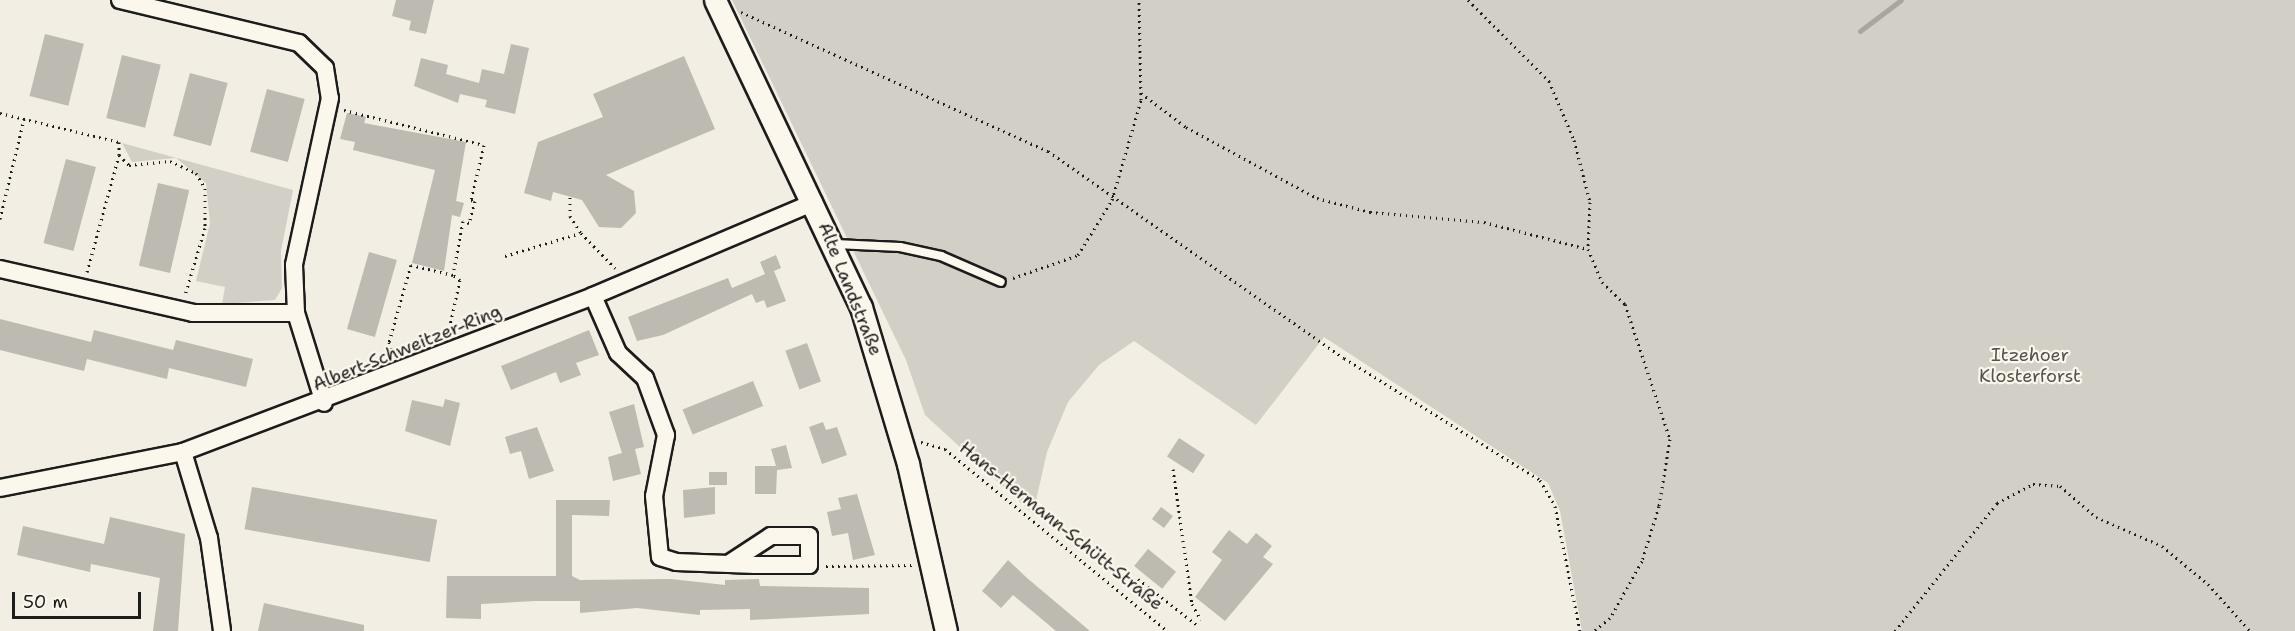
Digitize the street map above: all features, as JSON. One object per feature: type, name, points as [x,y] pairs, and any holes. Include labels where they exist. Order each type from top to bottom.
[{"type":"street","points":[[120,0],[303,45],[327,72],[328,106],[296,244],[296,313],[324,403]]},
{"type":"street","name":"Alte Landstraße","points":[[715,0],[834,244],[864,316],[901,440],[946,631]]},
{"type":"street","name":"Albert-Schweitzer-Ring","points":[[0,488],[183,452],[324,403],[593,296],[814,202]]},
{"type":"street","points":[[0,269],[181,311],[225,316],[296,313]]},
{"type":"street","points":[[593,296],[618,353],[645,378],[666,435],[654,496],[660,557],[728,564],[809,565],[809,536],[771,536],[728,564]]},
{"type":"street","points":[[183,452],[209,538],[222,631]]},
{"type":"lane","points":[[834,244],[900,247],[941,256],[1001,282]]},
{"type":"path","points":[[715,0],[1048,151],[1112,200],[1344,358],[1540,480],[1555,506],[1580,631]]},
{"type":"path","points":[[1001,282],[1078,255],[1112,200],[1141,93],[1139,0]]},
{"type":"path","points":[[1468,0],[1549,81],[1574,140],[1590,201],[1588,249],[1602,282],[1625,304],[1670,439],[1659,506],[1642,561],[1610,618],[1594,631]]},
{"type":"path","points":[[1141,93],[1186,128],[1317,198],[1370,212],[1484,222],[1588,249]]},
{"type":"path","points":[[328,106],[484,145],[453,275]]},
{"type":"path","points":[[0,113],[118,142],[119,155],[83,289]]},
{"type":"path","points":[[0,219],[24,119]]},
{"type":"path","points":[[119,155],[135,166],[181,164],[196,173],[205,188],[205,228],[181,311]]},
{"type":"path","points":[[570,197],[570,216],[580,233],[625,282]]},
{"type":"path","points":[[505,256],[580,233]]},
{"type":"path","points":[[401,372],[389,342],[411,265],[453,275],[460,280],[444,354]]},
{"type":"path","name":"Hans-Hermann-Schütt-Straße","points":[[901,440],[945,449],[1167,631]]},
{"type":"path","points":[[1173,469],[1192,604],[1201,620]]},
{"type":"path","points":[[1895,631],[1997,503],[2034,484],[2060,486],[2096,518],[2162,546],[2208,584],[2250,631]]},
{"type":"path","points":[[809,565],[932,564]]},
{"type":"path","points":[[1138,579],[1197,625]]},
{"type":"green space","name":"Itzehoer Klosterforst","points":[[732,0],[2295,0],[2295,631],[1582,631],[1560,511],[1548,483],[1324,337],[1256,425],[1134,341],[1099,365],[1068,402],[1047,452],[1033,514],[925,415],[906,360]]},
{"type":"green space","points":[[122,143],[293,190],[281,251],[282,288],[275,300],[222,304],[225,287],[196,281],[210,223],[206,183],[176,158],[132,162]]},
{"type":"building","points":[[396,0],[434,0],[426,34],[409,30],[411,21],[392,16]]},
{"type":"building","points":[[45,34],[84,44],[68,106],[30,96]]},
{"type":"building","points":[[511,44],[529,48],[515,114],[485,107],[487,100],[460,94],[458,103],[414,86],[421,58],[448,65],[446,74],[479,83],[482,69],[504,74]]},
{"type":"building","points":[[122,55],[161,65],[145,128],[106,118]]},
{"type":"building","points":[[684,56],[715,129],[606,175],[634,191],[636,213],[621,228],[599,227],[582,200],[553,192],[551,201],[524,193],[538,142],[603,117],[593,94]]},
{"type":"building","points":[[190,73],[228,83],[211,146],[173,136]]},
{"type":"building","points":[[267,89],[305,99],[288,162],[250,152]]},
{"type":"building","points":[[347,113],[366,117],[364,123],[466,142],[456,201],[464,203],[460,217],[452,215],[444,271],[412,263],[435,170],[353,150],[355,142],[340,139]]},
{"type":"building","points":[[66,159],[96,167],[73,251],[43,243]]},
{"type":"building","points":[[158,183],[189,190],[170,273],[139,266]]},
{"type":"building","points":[[369,252],[397,260],[375,337],[347,329]]},
{"type":"building","points":[[776,255],[781,268],[774,271],[786,301],[767,308],[764,300],[756,303],[752,294],[663,335],[637,341],[628,317],[728,278],[732,288],[765,274],[760,262]]},
{"type":"building","points":[[0,319],[91,342],[94,330],[173,350],[176,340],[253,359],[246,387],[169,368],[167,379],[87,359],[84,371],[0,350]]},
{"type":"building","points":[[589,330],[599,355],[576,363],[581,375],[560,383],[556,372],[511,390],[501,366]]},
{"type":"building","points":[[807,343],[821,382],[799,389],[785,351]]},
{"type":"building","points":[[753,381],[763,406],[693,435],[683,409]]},
{"type":"building","points":[[445,399],[460,403],[450,446],[405,431],[412,400],[443,407]]},
{"type":"building","points":[[634,404],[644,447],[635,449],[641,474],[613,481],[608,457],[622,453],[609,412]]},
{"type":"building","points":[[823,422],[826,430],[837,427],[847,455],[822,464],[809,427]]},
{"type":"building","points":[[537,427],[554,471],[529,479],[521,451],[510,454],[505,437]]},
{"type":"building","points":[[1179,438],[1205,455],[1193,473],[1167,456]]},
{"type":"building","points":[[786,445],[792,468],[777,470],[776,494],[755,494],[755,466],[776,466],[771,449]]},
{"type":"building","points":[[709,472],[727,472],[727,485],[709,485]]},
{"type":"building","points":[[252,487],[437,520],[430,562],[245,529]]},
{"type":"building","points":[[715,487],[715,514],[684,518],[683,490]]},
{"type":"building","points":[[857,494],[875,555],[853,560],[848,533],[832,536],[827,512],[841,509],[838,498]]},
{"type":"building","points":[[556,500],[610,500],[609,516],[572,515],[572,576],[580,580],[671,579],[725,585],[725,580],[759,579],[760,586],[869,588],[869,614],[750,620],[750,609],[700,610],[700,615],[637,608],[580,613],[580,601],[535,601],[481,604],[481,619],[446,618],[447,576],[556,576]]},
{"type":"building","points":[[1161,507],[1173,516],[1164,528],[1152,519]]},
{"type":"building","points":[[110,517],[185,534],[178,631],[153,631],[160,578],[91,564],[90,572],[17,555],[23,526],[104,544]]},
{"type":"building","points":[[1229,530],[1247,544],[1256,533],[1272,546],[1263,557],[1273,564],[1225,621],[1195,597],[1222,560],[1212,552]]},
{"type":"building","points":[[1148,549],[1176,572],[1162,589],[1134,566]]},
{"type":"building","points":[[1008,560],[1090,631],[1056,631],[1013,595],[1001,608],[982,591]]},
{"type":"building","points":[[264,603],[364,625],[364,631],[258,631]]},
{"type":"waterway","points":[[1860,31],[1901,0]]}]
